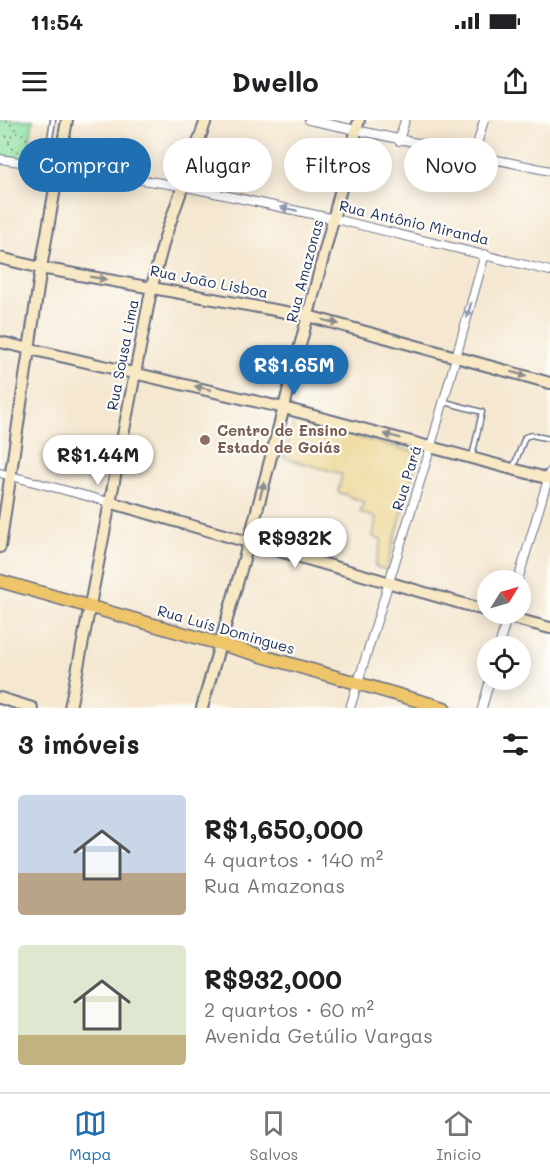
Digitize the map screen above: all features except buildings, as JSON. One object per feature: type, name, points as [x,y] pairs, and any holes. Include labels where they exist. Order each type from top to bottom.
[{"type":"main road","name":"Rua Luís Domingues","points":[[0,581],[444,708]]},
{"type":"street","points":[[64,138],[67,120]]},
{"type":"street","name":"Rua Sousa Lima","points":[[199,138],[206,120]]},
{"type":"street","points":[[309,120],[357,125],[404,142]]},
{"type":"street","points":[[399,141],[405,120]]},
{"type":"street","points":[[479,138],[484,120]]},
{"type":"street","name":"Rua Amazonas","points":[[202,708],[335,219],[357,125]]},
{"type":"street","name":"Rua Antônio Miranda","points":[[0,159],[18,161]]},
{"type":"street","points":[[498,160],[550,171]]},
{"type":"street","points":[[0,547],[54,192]]},
{"type":"street","name":"Rua Sousa Lima","points":[[70,708],[152,286],[180,192]]},
{"type":"street","name":"Rua Antônio Miranda","points":[[210,192],[335,219],[550,271]]},
{"type":"street","name":"Rua Pará","points":[[350,708],[431,446],[485,254]]},
{"type":"street","name":"Rua João Lisboa","points":[[0,258],[41,268],[152,286],[308,316],[457,355],[550,383]]},
{"type":"street","points":[[0,342],[284,408],[513,469],[549,476],[521,570]]},
{"type":"street","points":[[0,473],[249,541],[477,608]]},
{"type":"street","points":[[531,622],[550,628]]},
{"type":"street","points":[[482,708],[487,690]]},
{"type":"street","points":[[0,698],[32,708]]},
{"type":"lane","points":[[50,138],[53,120]]},
{"type":"lane","points":[[443,401],[479,409],[483,413],[472,458]]},
{"type":"lane","points":[[513,469],[525,437],[531,435],[550,439]]},
{"type":"path","points":[[6,120],[18,133],[24,135],[27,143],[22,151],[14,150],[9,146],[10,137]]},
{"type":"path","points":[[0,134],[10,137],[18,133]]},
{"type":"path","points":[[11,153],[14,150]]},
{"type":"green space","points":[[0,120],[33,120],[30,138],[18,138],[18,161],[0,157]]},
{"type":"sand","points":[[294,421],[419,453],[386,570],[375,566],[382,540],[373,537],[376,518],[360,512],[364,502],[338,492],[342,474],[284,458]]},
{"type":"place","name":"Centro de Ensino Estado de Goiás","points":[[205,440]]}]
